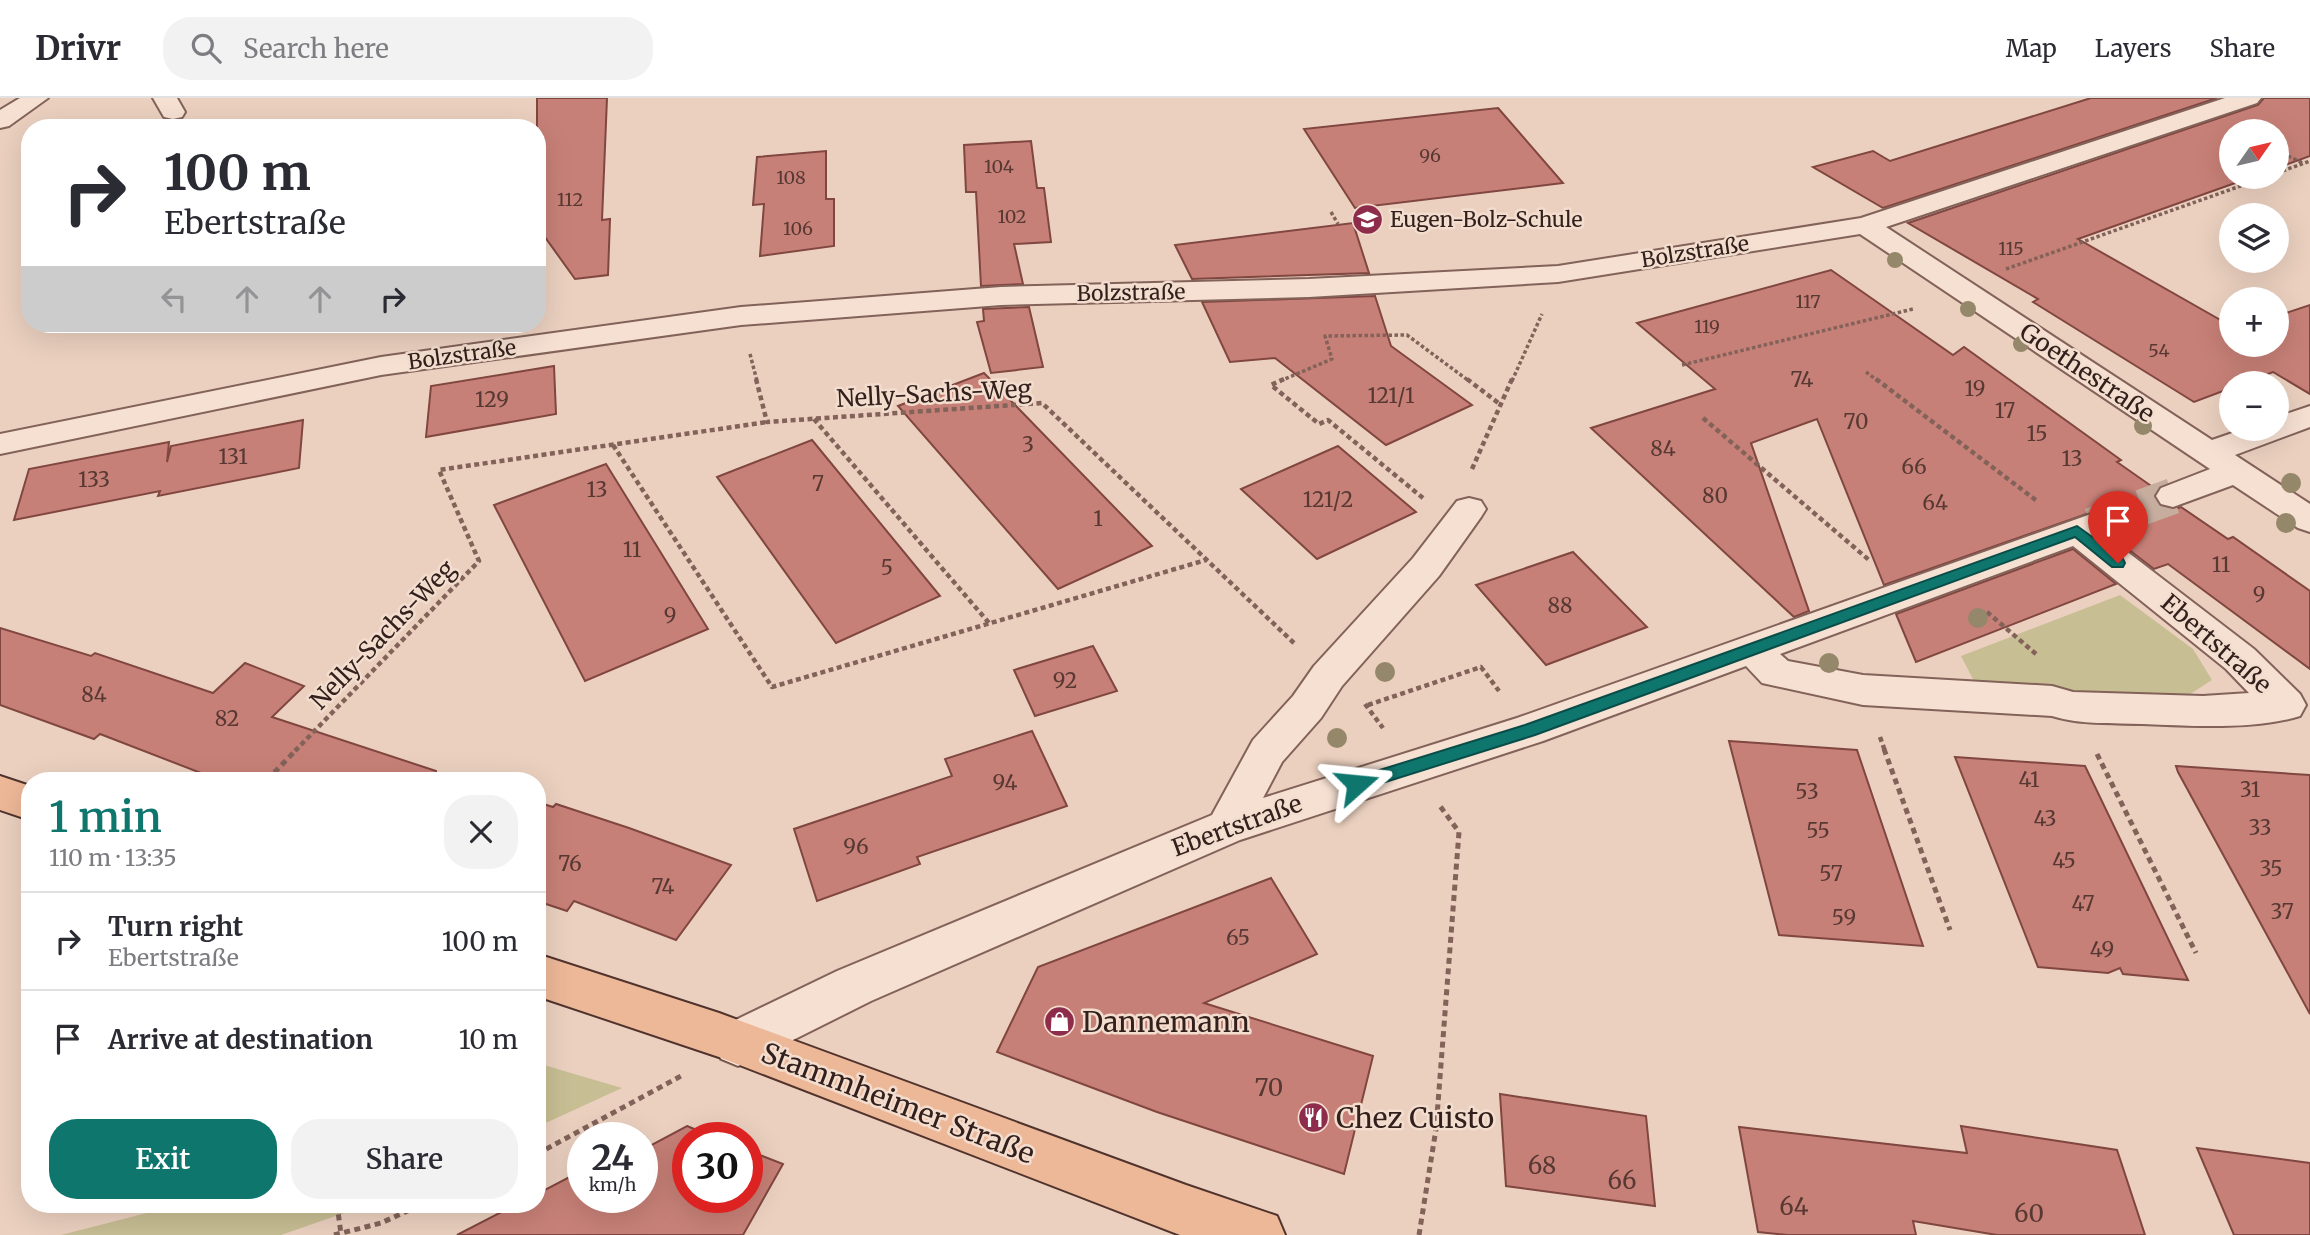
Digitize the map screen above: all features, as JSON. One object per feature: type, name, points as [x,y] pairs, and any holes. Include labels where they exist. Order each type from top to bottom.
[{"type":"main road","points":[[0,793],[21,800]]},
{"type":"main road","name":"Stammheimer Straße","points":[[546,978],[738,1043],[1186,1211],[1258,1235]]},
{"type":"street","points":[[0,121],[36,98]]},
{"type":"street","name":"Bolzstraße","points":[[0,444],[382,366],[741,316],[1001,296],[1309,289],[1558,274],[1865,225],[2249,98]]},
{"type":"street","name":"Goethestraße","points":[[1865,225],[2310,520]]},
{"type":"street","points":[[2289,423],[2310,416]]},
{"type":"street","points":[[2208,453],[2241,441]]},
{"type":"street","points":[[2173,496],[2236,471]]},
{"type":"street","points":[[1227,827],[1267,751],[1307,707],[1328,676],[1426,567],[1469,492]]},
{"type":"street","name":"Ebertstraße","points":[[738,1043],[854,986],[1227,827],[1410,766],[1529,730],[2084,528],[2240,659],[2286,705],[2203,711],[1863,690],[1776,673],[1752,649]]},
{"type":"path","points":[[2289,156],[2304,163]]},
{"type":"path","points":[[2289,169],[2310,161]]},
{"type":"path","points":[[1682,365],[1961,289],[2233,189]]},
{"type":"path","points":[[1331,212],[1338,225]]},
{"type":"path","points":[[1469,492],[1501,405],[1558,274]]},
{"type":"path","points":[[741,316],[767,422]]},
{"type":"path","points":[[1412,489],[1328,420],[1319,424],[1271,385],[1332,359],[1325,336],[1407,335],[1501,405]]},
{"type":"path","points":[[1866,372],[2084,528]]},
{"type":"path","name":"Nelly-Sachs-Weg","points":[[275,772],[479,562],[439,470],[767,422],[1042,403],[1328,676],[1367,706],[1459,832],[1436,1129],[1419,1235]]},
{"type":"path","points":[[1703,418],[1907,592]]},
{"type":"path","name":"Nelly-Sachs-Weg","points":[[813,419],[989,623]]},
{"type":"path","points":[[613,444],[772,687],[1206,560]]},
{"type":"path","points":[[1946,578],[2035,653],[2038,672],[2063,704],[2196,953]]},
{"type":"path","points":[[1367,706],[1481,667],[1529,730]]},
{"type":"path","points":[[1863,690],[1950,930]]},
{"type":"path","points":[[546,1149],[649,1095],[738,1043]]},
{"type":"path","points":[[338,1213],[339,1235],[381,1223],[403,1213]]},
{"type":"shaded area","points":[[2120,595],[2193,649],[2212,680],[2184,698],[1976,685],[1961,656]]},
{"type":"shaded area","points":[[546,1066],[622,1088],[546,1123]]},
{"type":"shaded area","points":[[147,1213],[344,1213],[281,1235],[61,1235]]},
{"type":"building","points":[[537,98],[607,98],[602,220],[610,219],[608,275],[575,279],[546,239],[546,119],[537,119]]},
{"type":"building","points":[[2091,98],[2217,98],[1883,208],[1813,167],[1873,151],[1890,161]]},
{"type":"building","points":[[2264,98],[2310,98],[2310,156],[2289,164],[2289,119],[2219,119],[2219,189],[2078,239],[2219,319],[2219,357],[2289,357],[2289,312],[2310,305],[2310,394],[2289,382],[2289,371],[2219,371],[2219,393],[2194,402],[2033,302],[2038,299],[1908,223],[2258,105]]},
{"type":"building","points":[[1498,108],[1563,183],[1355,208],[1304,129]]},
{"type":"building","points":[[1031,141],[1037,188],[1044,188],[1051,242],[1014,244],[1023,284],[981,286],[976,192],[966,192],[964,145]]},
{"type":"building","points":[[826,151],[826,199],[834,199],[834,246],[760,256],[764,204],[753,205],[757,157]]},
{"type":"building","points":[[1353,223],[1369,273],[1192,279],[1175,245]]},
{"type":"building","points":[[1831,270],[1953,355],[1964,347],[2121,460],[2117,462],[2157,490],[2154,497],[2160,507],[2172,510],[2181,507],[2228,539],[2233,537],[2310,591],[2310,669],[2168,564],[2154,569],[2107,533],[2110,525],[2105,517],[2092,512],[1884,585],[1817,419],[1751,443],[1809,611],[1794,617],[1591,428],[1715,389],[1637,323]]},
{"type":"building","points":[[1375,296],[1391,346],[1472,405],[1386,445],[1275,358],[1230,362],[1202,302]]},
{"type":"building","points":[[1029,307],[1043,367],[991,373],[977,322],[984,321],[983,309]]},
{"type":"building","points":[[554,366],[556,414],[426,437],[431,386]]},
{"type":"building","points":[[984,373],[1152,546],[1058,589],[898,406]]},
{"type":"building","points":[[303,420],[299,468],[158,496],[160,491],[14,520],[29,469],[169,442],[167,462],[171,446]]},
{"type":"building","points":[[812,440],[940,596],[836,643],[717,477]]},
{"type":"building","points":[[1338,446],[1416,512],[1317,559],[1241,489]]},
{"type":"building","points":[[606,464],[708,629],[585,681],[494,505]]},
{"type":"building","points":[[2073,549],[2116,584],[1916,662],[1896,614]]},
{"type":"building","points":[[1573,552],[1647,627],[1546,665],[1476,585]]},
{"type":"building","points":[[0,628],[91,656],[95,653],[213,693],[245,663],[304,686],[272,717],[436,772],[198,772],[100,734],[94,739],[0,705]]},
{"type":"building","points":[[1093,646],[1117,691],[1035,716],[1014,670]]},
{"type":"building","points":[[1032,731],[1067,806],[917,857],[920,864],[817,901],[794,829],[952,776],[945,759]]},
{"type":"building","points":[[1729,741],[1857,750],[1923,946],[1779,935]]},
{"type":"building","points":[[1955,757],[2085,766],[2188,980],[2123,974],[2120,968],[2108,973],[2038,967]]},
{"type":"building","points":[[2176,766],[2310,775],[2310,1014],[2178,772]]},
{"type":"building","points":[[556,804],[731,865],[676,940],[574,901],[567,911],[546,904],[546,805],[553,807]]},
{"type":"building","points":[[1271,878],[1317,954],[1204,1003],[1373,1056],[1344,1174],[1157,1112],[997,1052],[1038,967]]},
{"type":"building","points":[[1500,1094],[1646,1116],[1655,1206],[1506,1186]]},
{"type":"building","points":[[1961,1126],[2117,1150],[2145,1235],[1997,1235],[1913,1221],[1916,1235],[1787,1235],[1758,1232],[1739,1127],[1967,1153]]},
{"type":"building","points":[[672,1134],[672,1213],[755,1213],[743,1235],[457,1235],[500,1213],[546,1213],[546,1189],[567,1178],[567,1213],[658,1213],[658,1141]]},
{"type":"building","points":[[2197,1148],[2310,1163],[2310,1235],[2234,1235]]},
{"type":"building","points":[[763,1156],[783,1164],[763,1200]]},
{"type":"tunnel","points":[[2091,526],[2173,496]]},
{"type":"place","name":"Eugen-Bolz-Schule","points":[[1367,220]]},
{"type":"place","name":"Dannemann","points":[[1059,1022]]},
{"type":"place","name":"Chez Cuisto","points":[[1313,1118]]},
{"type":"route","points":[[1357,784],[1529,730],[2077,531],[2118,563]]}]
